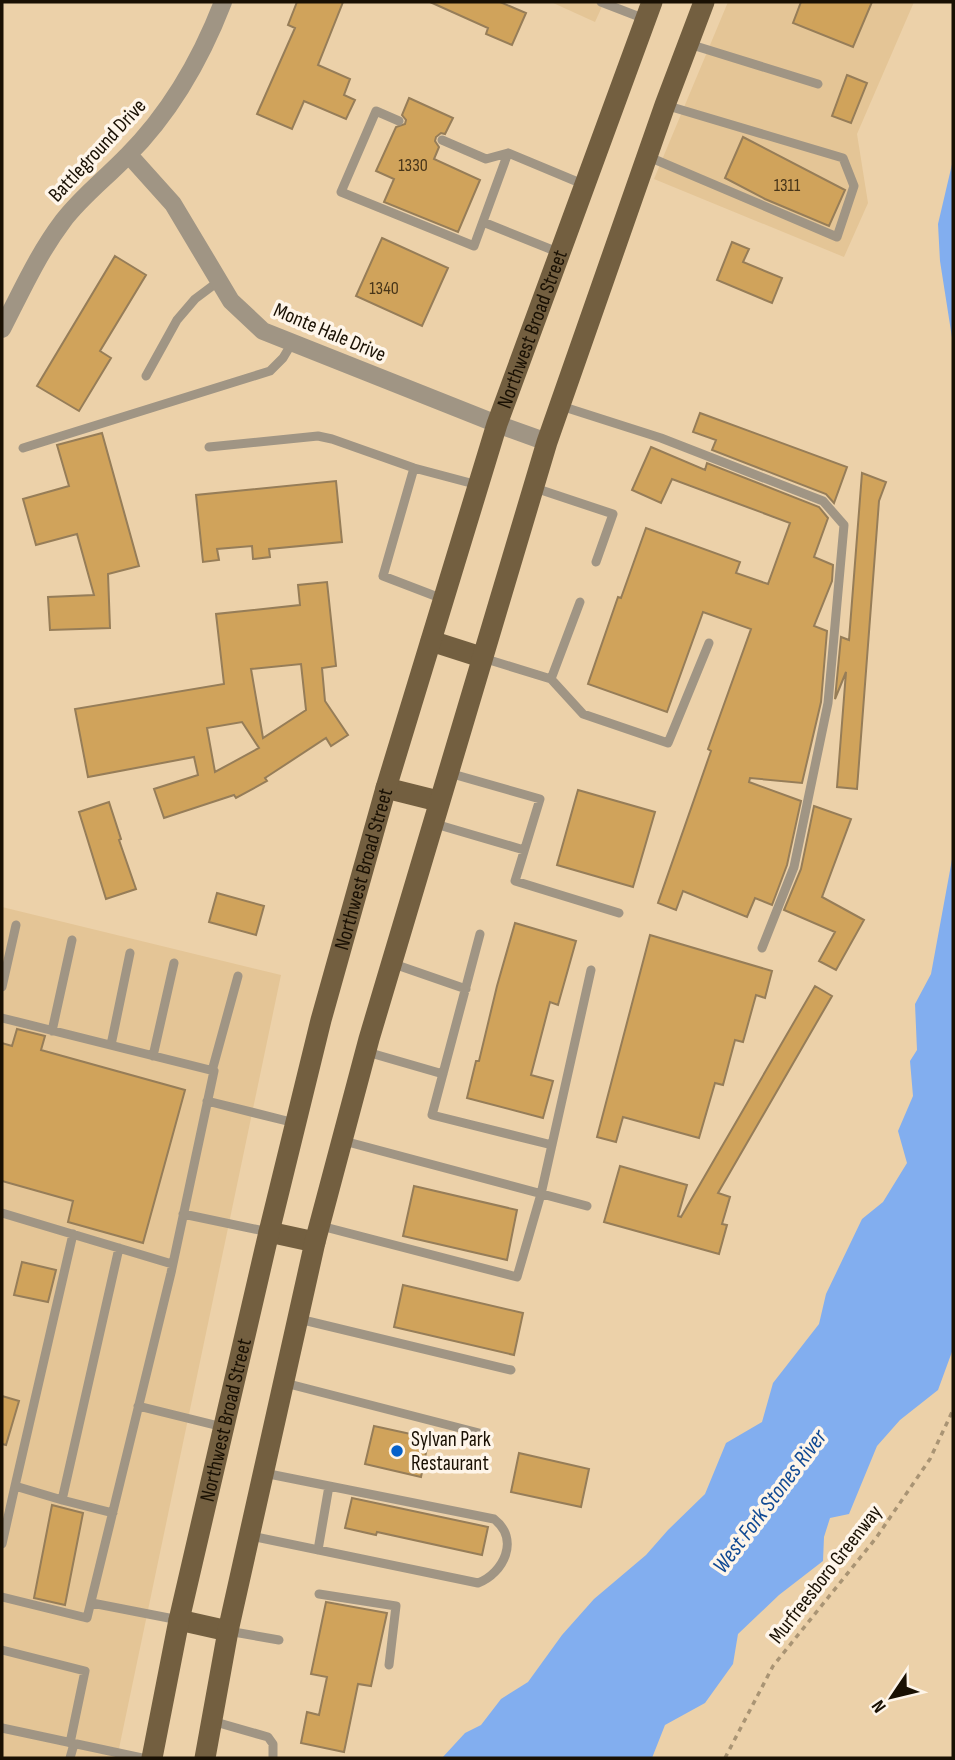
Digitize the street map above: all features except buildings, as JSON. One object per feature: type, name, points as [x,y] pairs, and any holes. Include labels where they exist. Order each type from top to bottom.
[{"type":"main road","points":[[205,1758],[249,1536],[317,1234],[391,963],[559,405],[665,105],[705,2]]},
{"type":"main road","name":"Northwest Broad Street","points":[[152,1758],[179,1620],[295,1123],[386,788],[497,424],[649,10]]},
{"type":"main road","points":[[430,642],[481,657]]},
{"type":"main road","points":[[386,788],[438,801]]},
{"type":"main road","points":[[269,1232],[317,1234]]},
{"type":"main road","points":[[179,1620],[229,1630]]},
{"type":"street","name":"Battleground Drive","points":[[2,329],[43,250],[63,220],[129,155],[178,95],[210,36],[223,2]]},
{"type":"street","name":"Monte Hale Drive","points":[[129,155],[173,204],[231,300],[264,331],[547,442]]},
{"type":"lane","points":[[601,2],[649,10]]},
{"type":"lane","points":[[689,44],[818,84]]},
{"type":"lane","points":[[647,156],[837,237],[854,186],[843,158],[665,105]]},
{"type":"lane","points":[[399,121],[376,111],[341,192],[474,246],[508,153]]},
{"type":"lane","points":[[442,140],[486,159],[508,153],[584,185]]},
{"type":"lane","points":[[483,222],[559,253]]},
{"type":"lane","points":[[146,376],[177,320],[195,299],[219,281]]},
{"type":"lane","points":[[23,448],[270,371],[283,358],[292,342]]},
{"type":"lane","points":[[559,405],[661,438],[823,501],[844,525],[828,703],[794,867],[762,948]]},
{"type":"lane","points":[[209,447],[318,436],[414,468],[478,485]]},
{"type":"lane","points":[[414,468],[383,576],[443,599]]},
{"type":"lane","points":[[533,488],[613,514],[596,562]]},
{"type":"lane","points":[[551,679],[580,602]]},
{"type":"lane","points":[[481,657],[551,679],[583,714],[668,743],[709,643]]},
{"type":"lane","points":[[449,773],[540,799],[515,881],[619,913]]},
{"type":"lane","points":[[432,823],[524,850]]},
{"type":"lane","points":[[2,987],[16,925]]},
{"type":"lane","points":[[481,934],[432,1115],[552,1145]]},
{"type":"lane","points":[[52,1031],[72,940]]},
{"type":"lane","points":[[111,1045],[130,953]]},
{"type":"lane","points":[[153,1056],[174,963]]},
{"type":"lane","points":[[391,963],[466,989]]},
{"type":"lane","points":[[317,1234],[517,1277],[541,1194],[591,970]]},
{"type":"lane","points":[[2,1597],[87,1618],[172,1264],[212,1071],[238,976]]},
{"type":"lane","points":[[2,1018],[212,1071]]},
{"type":"lane","points":[[366,1051],[443,1074]]},
{"type":"lane","points":[[207,1101],[295,1123]]},
{"type":"lane","points":[[342,1141],[587,1206]]},
{"type":"lane","points":[[2,1213],[172,1264]]},
{"type":"lane","points":[[183,1214],[269,1232]]},
{"type":"lane","points":[[2,1544],[73,1234]]},
{"type":"lane","points":[[62,1500],[119,1248]]},
{"type":"lane","points":[[298,1319],[511,1370]]},
{"type":"lane","points":[[284,1382],[483,1434]]},
{"type":"lane","points":[[138,1406],[223,1427]]},
{"type":"lane","points":[[249,1536],[478,1583],[494,1575],[500,1567],[508,1541],[503,1525],[494,1519],[263,1473]]},
{"type":"lane","points":[[15,1486],[113,1513]]},
{"type":"lane","points":[[318,1550],[329,1486]]},
{"type":"lane","points":[[319,1594],[397,1606],[389,1664]]},
{"type":"lane","points":[[92,1603],[179,1620]]},
{"type":"lane","points":[[229,1630],[279,1640]]},
{"type":"lane","points":[[2,1650],[85,1671],[69,1758]]},
{"type":"lane","points":[[212,1721],[268,1737],[273,1744],[273,1758]]},
{"type":"lane","points":[[2,1728],[142,1758]]},
{"type":"path","name":"Murfreesboro Greenway","points":[[725,1758],[773,1667],[876,1538],[930,1459],[953,1410]]},
{"type":"shaded area","points":[[551,2],[604,2],[595,22]]},
{"type":"shaded area","points":[[728,2],[914,2],[857,134],[868,203],[844,257],[654,179]]},
{"type":"shaded area","points":[[2,907],[281,975],[117,1758],[2,1758]]},
{"type":"water","points":[[953,160],[953,344],[940,261],[938,224]]},
{"type":"water","name":"West Fork Stones River","points":[[953,854],[953,1349],[938,1390],[900,1420],[877,1446],[849,1514],[830,1518],[824,1537],[823,1561],[779,1595],[738,1634],[733,1664],[705,1703],[665,1725],[652,1758],[442,1758],[465,1733],[481,1725],[501,1699],[528,1682],[562,1635],[594,1599],[646,1555],[705,1494],[726,1443],[762,1422],[773,1383],[819,1324],[826,1294],[862,1219],[883,1202],[907,1163],[898,1131],[913,1096],[910,1061],[917,1050],[915,1004],[931,974]]},
{"type":"place","name":"Sylvan Park Restaurant","points":[[397,1451]]}]
